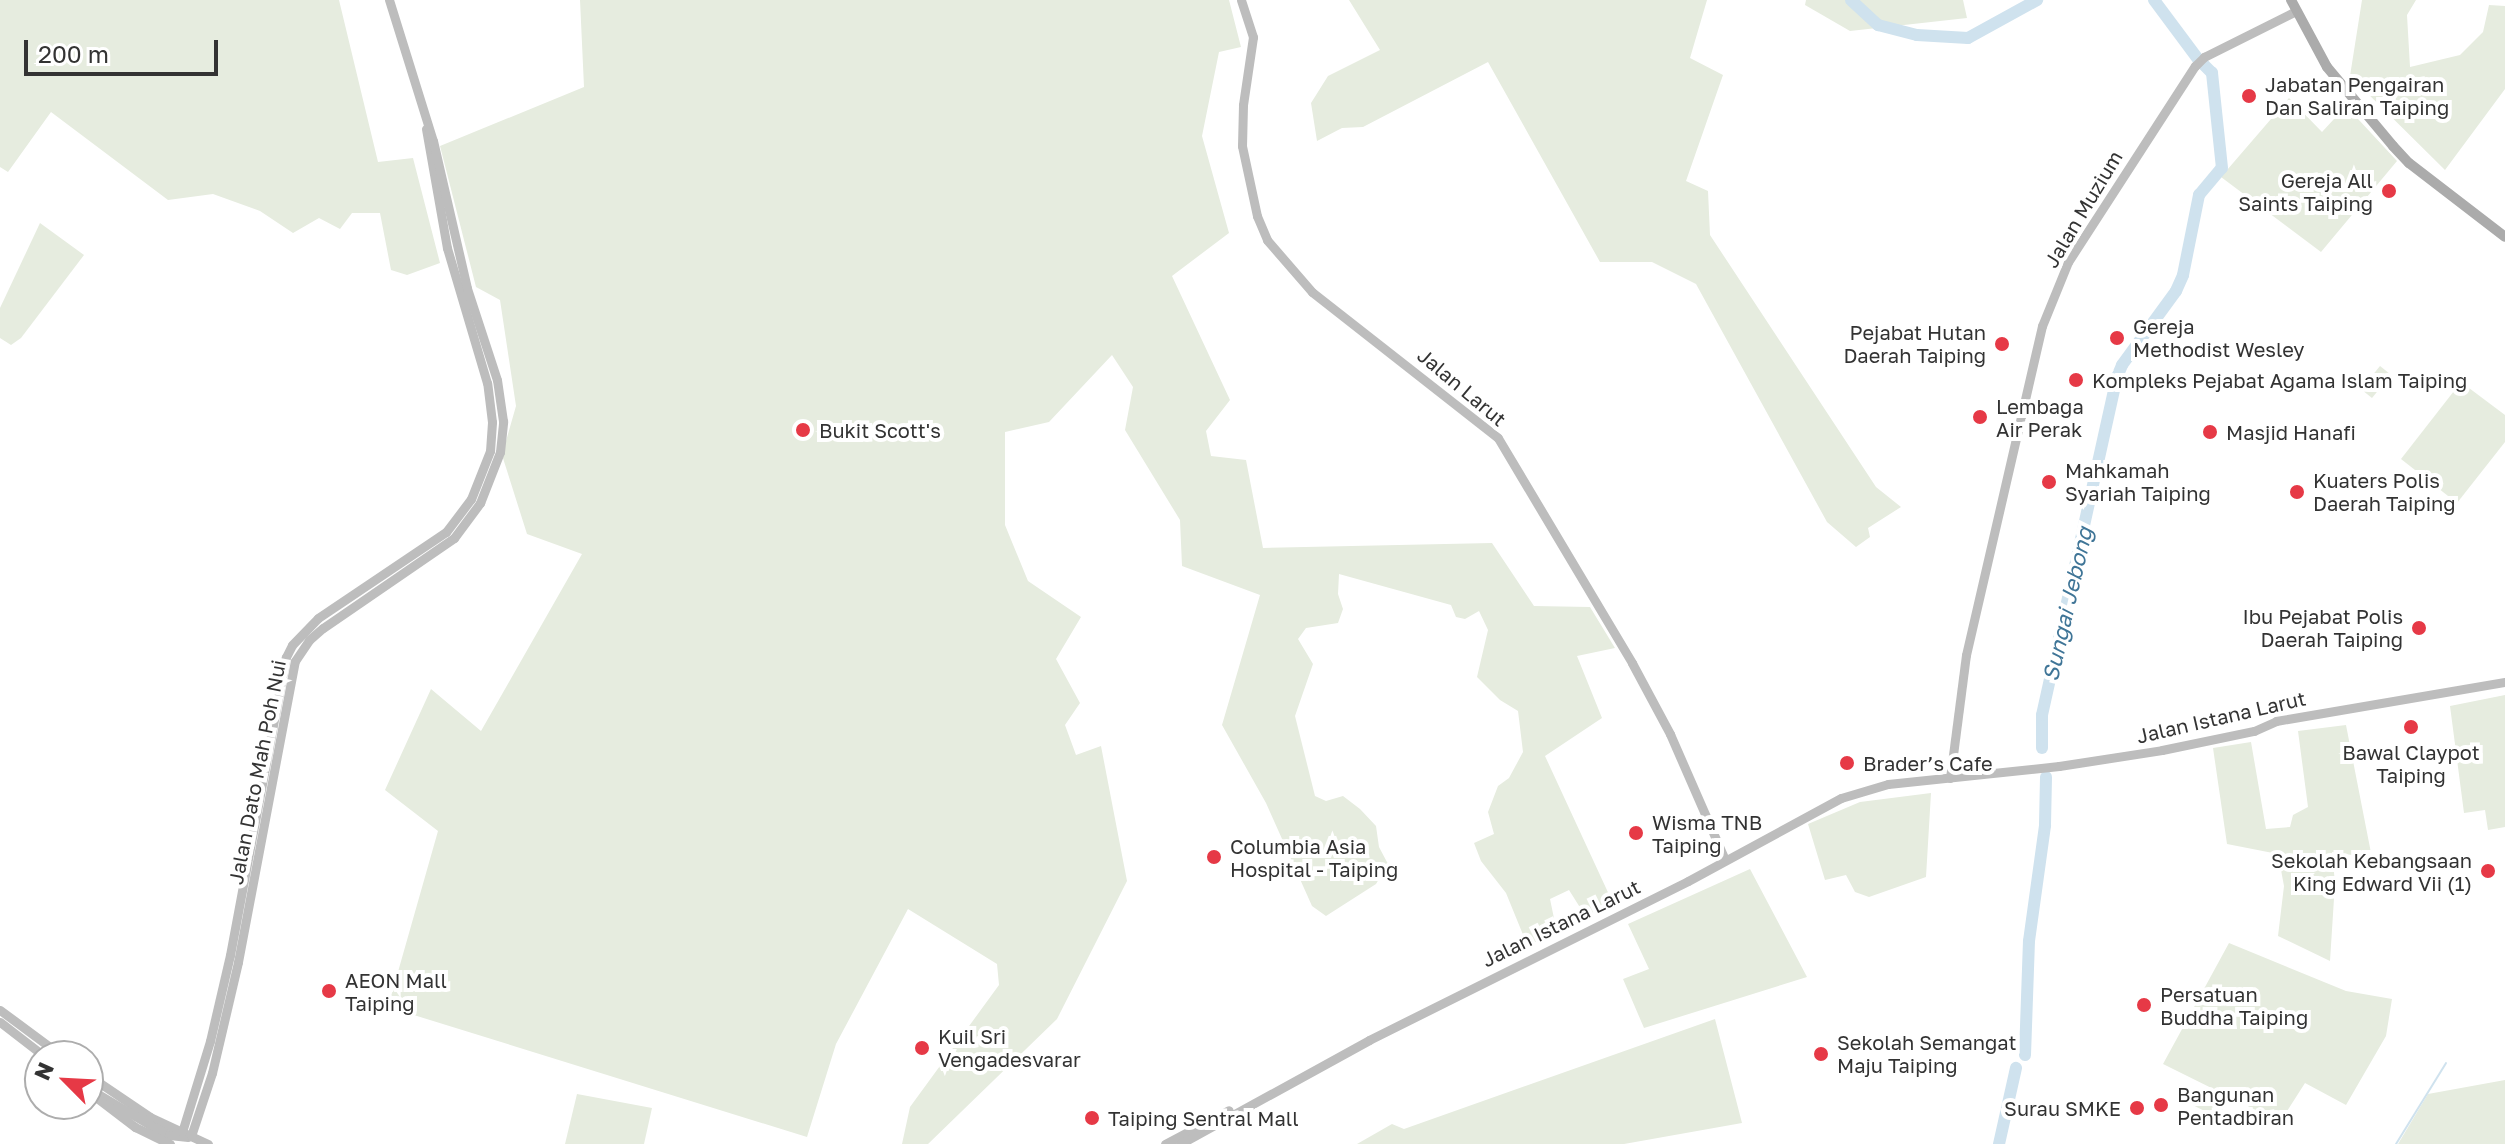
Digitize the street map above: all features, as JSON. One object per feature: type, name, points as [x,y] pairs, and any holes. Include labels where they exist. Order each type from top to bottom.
[{"type":"main road","name":"Jalan Dato Mah Poh Nui","points":[[186,1137],[230,955],[292,645],[318,618],[446,532],[463,512],[486,467],[492,439],[491,404],[447,248],[426,143],[427,126],[389,0]]},
{"type":"main road","name":"Jalan Larut","points":[[1241,0],[1253,37],[1243,105],[1242,146],[1257,216],[1267,240],[1312,292],[1498,438],[1651,699],[1690,775],[1725,860]]},
{"type":"main road","points":[[2294,5],[2327,67],[2393,146],[2409,163],[2505,237]]},
{"type":"main road","name":"Jalan Muzium","points":[[1950,778],[1966,655],[2042,326],[2068,262],[2195,66],[2204,57],[2294,5]]},
{"type":"main road","name":"Jalan Istana Larut","points":[[1165,1144],[1725,860],[1828,803],[1873,787],[2162,750],[2254,731],[2276,721],[2505,682]]},
{"type":"main road","points":[[0,1010],[40,1040]]},
{"type":"main road","points":[[0,1022],[24,1041]]},
{"type":"main road","name":"Jalan Istana Larut","points":[[1180,1144],[1283,1085]]},
{"type":"main road","points":[[104,1086],[186,1137]]},
{"type":"main road","points":[[104,1098],[150,1125],[208,1144]]},
{"type":"main road","points":[[104,1102],[135,1127],[170,1144]]},
{"type":"shaded area","points":[[0,0],[339,0],[378,162],[413,158],[440,263],[407,275],[391,270],[380,213],[352,213],[340,229],[319,218],[293,233],[260,211],[213,194],[168,200],[51,112],[8,172],[0,167]]},
{"type":"shaded area","points":[[580,0],[1229,0],[1241,47],[1219,52],[1202,136],[1229,233],[1172,276],[1230,400],[1206,431],[1211,456],[1246,460],[1263,548],[1492,543],[1534,606],[1590,607],[1615,648],[1577,656],[1602,718],[1545,756],[1612,901],[1586,917],[1569,890],[1550,899],[1556,928],[1528,947],[1506,893],[1481,861],[1474,843],[1494,834],[1488,812],[1498,786],[1509,778],[1523,752],[1518,711],[1500,700],[1477,677],[1488,630],[1479,611],[1465,619],[1456,617],[1451,605],[1339,574],[1338,594],[1343,609],[1338,623],[1306,628],[1298,639],[1313,664],[1295,716],[1315,796],[1326,801],[1343,796],[1360,809],[1376,826],[1379,847],[1388,864],[1376,884],[1326,916],[1312,906],[1266,803],[1222,725],[1260,595],[1182,566],[1180,520],[1125,430],[1133,387],[1112,355],[1049,422],[1005,432],[1005,525],[1028,581],[1081,617],[1056,659],[1080,703],[1065,725],[1076,755],[1101,746],[1127,881],[1057,1019],[928,1144],[902,1144],[910,1107],[999,985],[997,964],[908,909],[836,1044],[807,1137],[388,1007],[438,831],[385,790],[431,689],[481,731],[582,554],[527,534],[502,455],[516,406],[500,300],[476,287],[440,146],[584,87]]},
{"type":"shaded area","points":[[1349,0],[1707,0],[1690,58],[1723,75],[1686,181],[1708,191],[1710,235],[1876,487],[1901,507],[1868,528],[1870,537],[1856,547],[1827,522],[1696,284],[1652,262],[1600,262],[1488,62],[1363,127],[1342,128],[1317,141],[1311,103],[1328,76],[1380,50]]},
{"type":"shaded area","points":[[1806,0],[1963,0],[1967,18],[1850,31],[1805,5]]},
{"type":"shaded area","points":[[2362,0],[2416,0],[2407,15],[2410,67],[2460,55],[2483,32],[2489,5],[2505,6],[2505,89],[2445,170],[2350,76]]},
{"type":"shaded area","points":[[2289,98],[2322,132],[2346,106],[2397,161],[2321,252],[2221,177]]},
{"type":"shaded area","points":[[40,223],[84,255],[21,338],[11,345],[0,338],[0,308]]},
{"type":"shaded area","points":[[2380,366],[2391,375],[2372,398],[2361,389]]},
{"type":"shaded area","points":[[2461,382],[2505,415],[2505,442],[2457,503],[2401,459]]},
{"type":"shaded area","name":"Sekolah Kebangsaan King Edward Vii (1)","points":[[2505,695],[2505,827],[2488,830],[2485,810],[2464,813],[2450,706]]},
{"type":"shaded area","points":[[2346,725],[2372,858],[2332,852],[2335,883],[2330,961],[2278,936],[2284,886],[2278,854],[2227,844],[2213,748],[2251,742],[2266,829],[2290,827],[2293,815],[2308,807],[2298,731]]},
{"type":"shaded area","points":[[1931,793],[1926,877],[1869,897],[1855,892],[1846,875],[1825,880],[1808,824],[1860,802]]},
{"type":"shaded area","points":[[1750,869],[1807,977],[1644,1028],[1623,979],[1649,969],[1628,924]]},
{"type":"shaded area","points":[[2229,943],[2346,991],[2392,999],[2386,1036],[2346,1105],[2305,1083],[2280,1122],[2163,1064]]},
{"type":"shaded area","points":[[1715,1019],[1742,1123],[1624,1144],[1357,1144],[1392,1124],[1404,1129]]},
{"type":"shaded area","points":[[2505,1080],[2505,1144],[2398,1144],[2428,1094]]},
{"type":"shaded area","points":[[2198,1092],[2225,1106],[2218,1118],[2192,1104]]},
{"type":"shaded area","points":[[577,1094],[652,1108],[644,1144],[565,1144]]},
{"type":"waterway","name":"Sungai Jebong","points":[[1851,0],[1878,25],[1917,35],[1968,38],[2037,0]]},
{"type":"waterway","name":"Sungai Jebong","points":[[2154,0],[2198,59]]},
{"type":"waterway","name":"Sungai Jebong","points":[[2042,748],[2042,715],[2117,377],[2122,365],[2176,291],[2183,275],[2199,195],[2222,168],[2212,73],[2203,64]]},
{"type":"waterway","name":"Sungai Jebong","points":[[2025,1055],[2029,941],[2045,825],[2046,777]]},
{"type":"waterway","points":[[2396,1144],[2446,1063]]},
{"type":"waterway","name":"Sungai Jebong","points":[[1999,1144],[2016,1068]]},
{"type":"place","name":"Jabatan Pengairan Dan Saliran Taiping","points":[[2249,96]]},
{"type":"place","name":"Gereja All Saints Taiping","points":[[2389,191]]},
{"type":"place","name":"Gereja Methodist Wesley","points":[[2117,338]]},
{"type":"place","name":"Pejabat Hutan Daerah Taiping","points":[[2002,344]]},
{"type":"place","name":"Kompleks Pejabat Agama Islam Taiping","points":[[2076,380]]},
{"type":"place","name":"Lembaga Air Perak","points":[[1980,417]]},
{"type":"place","name":"Bukit Scott's","points":[[803,430]]},
{"type":"place","name":"Masjid Hanafi","points":[[2210,432]]},
{"type":"place","name":"Mahkamah Syariah Taiping","points":[[2049,482]]},
{"type":"place","name":"Kuaters Polis Daerah Taiping","points":[[2297,492]]},
{"type":"place","name":"Ibu Pejabat Polis Daerah Taiping","points":[[2419,628]]},
{"type":"place","name":"Bawal Claypot Taiping","points":[[2411,727]]},
{"type":"place","name":"Brader’s Cafe","points":[[1847,763]]},
{"type":"place","name":"Wisma TNB Taiping","points":[[1636,833]]},
{"type":"place","name":"Columbia Asia Hospital - Taiping","points":[[1214,857]]},
{"type":"place","name":"Sekolah Kebangsaan King Edward Vii (1)","points":[[2488,871]]},
{"type":"place","name":"AEON Mall Taiping","points":[[329,991]]},
{"type":"place","name":"Persatuan Buddha Taiping","points":[[2144,1005]]},
{"type":"place","name":"Kuil Sri Vengadesvarar","points":[[922,1048]]},
{"type":"place","name":"Sekolah Semangat Maju Taiping","points":[[1821,1054]]},
{"type":"place","name":"Bangunan Pentadbiran","points":[[2161,1105]]},
{"type":"place","name":"Surau SMKE","points":[[2137,1108]]},
{"type":"place","name":"Taiping Sentral Mall","points":[[1092,1118]]}]
